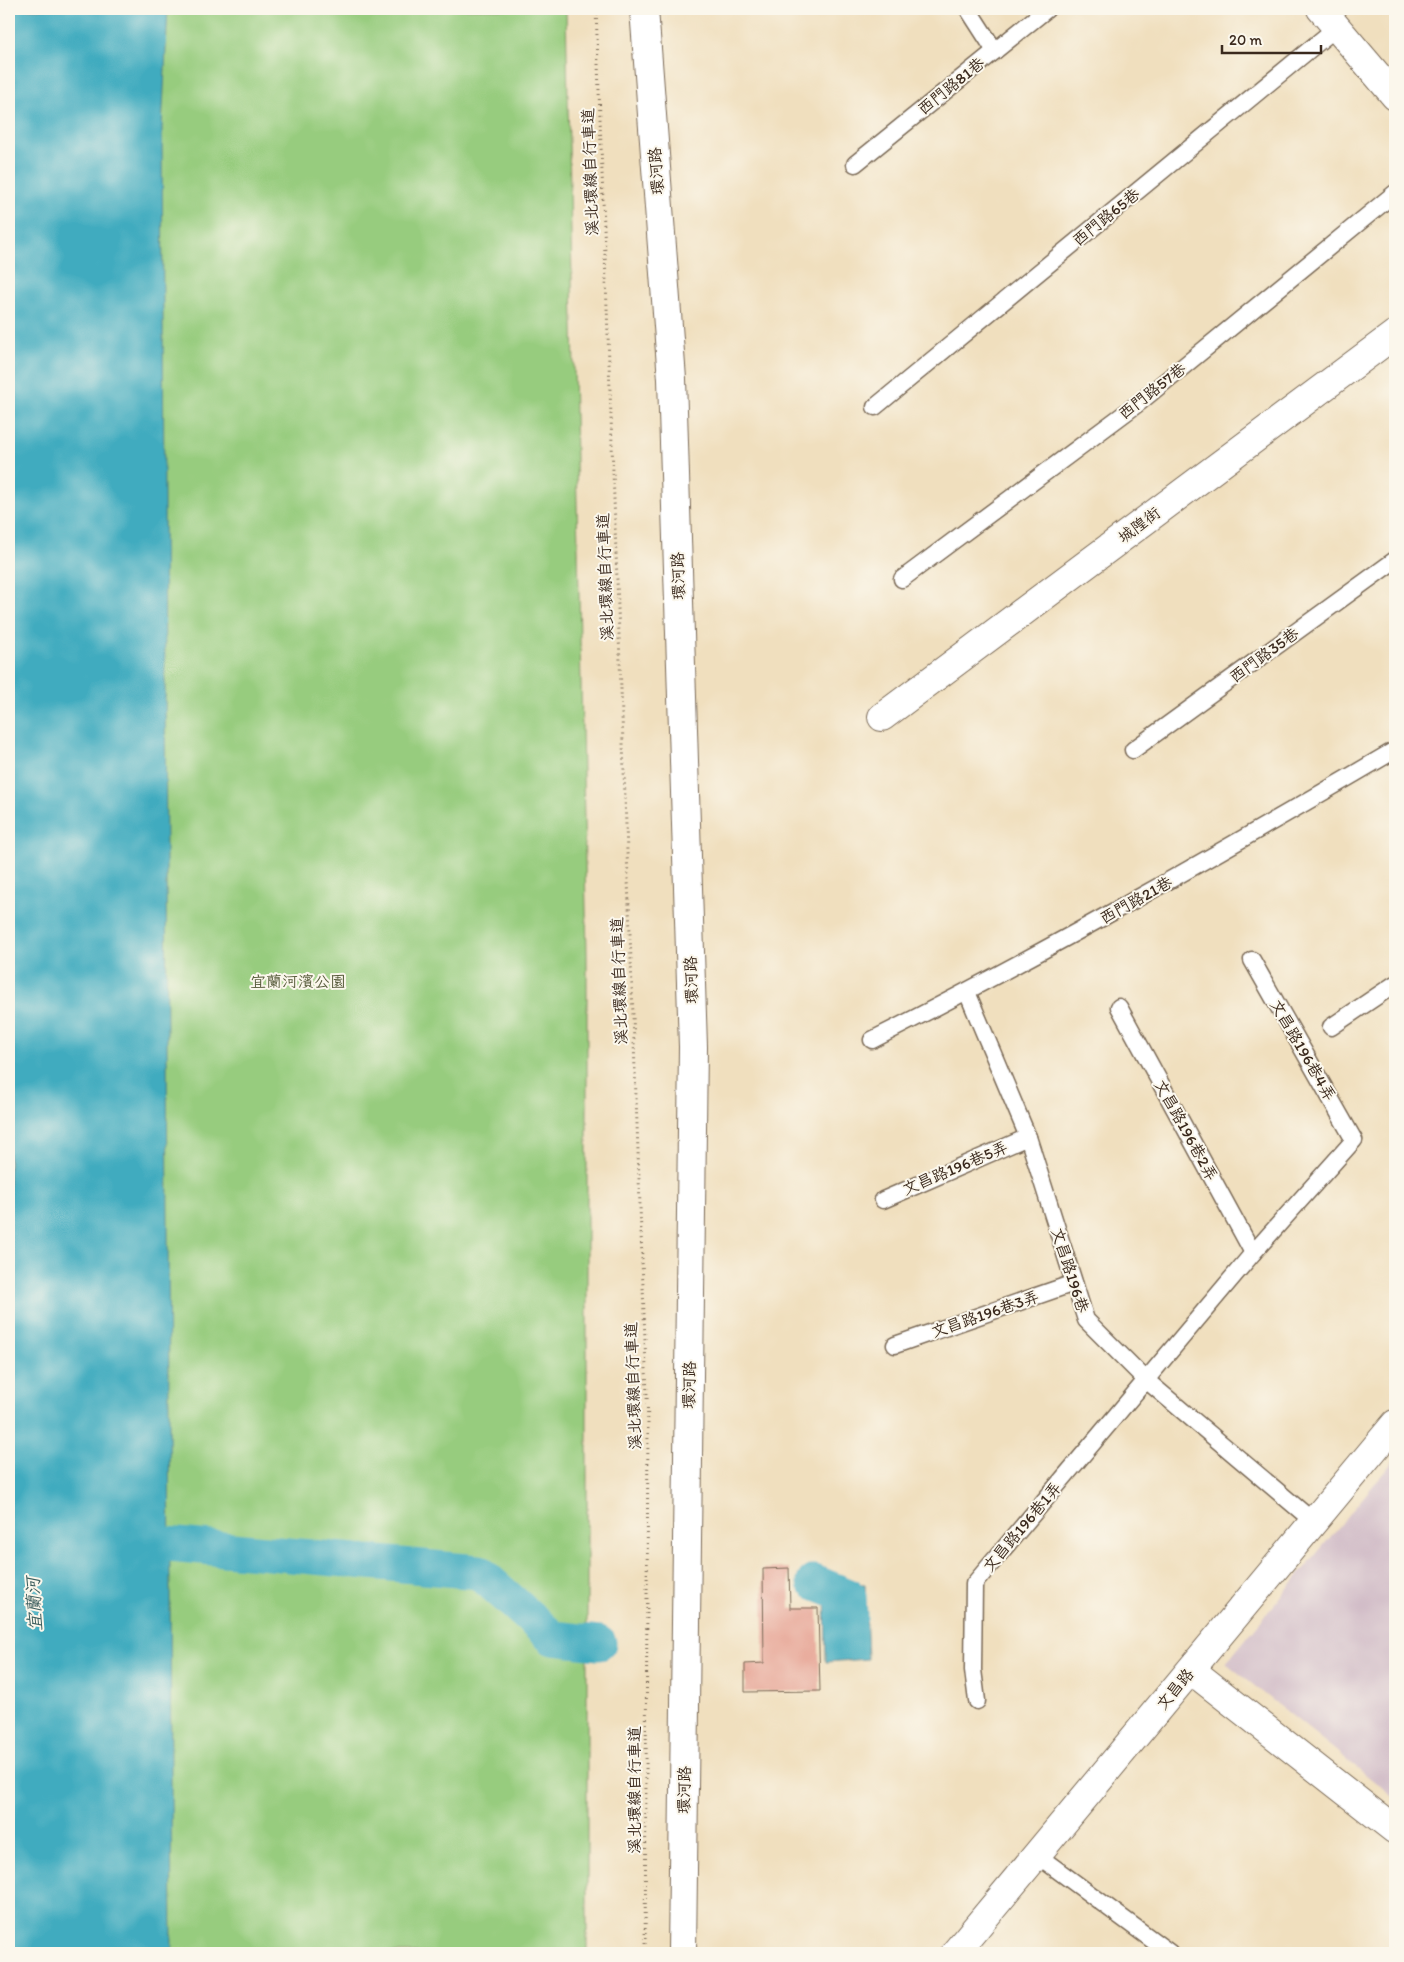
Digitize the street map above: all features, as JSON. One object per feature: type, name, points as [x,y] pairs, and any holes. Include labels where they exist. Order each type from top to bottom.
[{"type":"street","name":"環河路","points":[[644,9],[672,379],[693,1048],[682,1953]]},
{"type":"street","points":[[1329,18],[1395,96]]},
{"type":"street","name":"城隍街","points":[[882,717],[1395,334]]},
{"type":"street","name":"文昌路","points":[[955,1953],[1395,1424]]},
{"type":"street","points":[[1191,1670],[1395,1830]]},
{"type":"lane","points":[[968,9],[994,51]]},
{"type":"lane","name":"西門路81巷","points":[[855,164],[1047,9]]},
{"type":"lane","name":"西門路65巷","points":[[875,407],[1329,18]]},
{"type":"lane","name":"西門路57巷","points":[[902,578],[1140,402],[1395,193]]},
{"type":"lane","name":"西門路35巷","points":[[1133,750],[1395,560]]},
{"type":"lane","name":"西門路21巷","points":[[872,1040],[967,992],[1187,872],[1395,750]]},
{"type":"lane","name":"文昌路196巷4弄","points":[[1252,960],[1354,1140],[1253,1253]]},
{"type":"lane","points":[[1331,1027],[1395,984]]},
{"type":"lane","name":"文昌路196巷","points":[[967,992],[1028,1137],[1086,1320],[1146,1380],[1314,1522]]},
{"type":"lane","name":"文昌路196巷2弄","points":[[1119,1007],[1253,1253]]},
{"type":"lane","name":"文昌路196巷5弄","points":[[882,1200],[1028,1137]]},
{"type":"lane","points":[[1146,1380],[1253,1253]]},
{"type":"lane","name":"文昌路196巷3弄","points":[[895,1344],[1074,1283]]},
{"type":"lane","name":"文昌路196巷1弄","points":[[977,1701],[973,1670],[974,1584],[1146,1380]]},
{"type":"lane","points":[[1037,1855],[1170,1953]]},
{"type":"path","name":"溪北環線自行車道","points":[[596,9],[648,1423],[645,1953]]},
{"type":"shaded area","points":[[1395,1459],[1395,1798],[1226,1663]]},
{"type":"green space","name":"宜蘭河濱公園","points":[[9,9],[566,9],[587,953],[587,1953],[9,1953]]},
{"type":"water","name":"宜蘭河","points":[[9,9],[168,9],[162,128],[172,1953],[9,1953]]},
{"type":"water","points":[[825,1582],[865,1584],[868,1659],[826,1662]]},
{"type":"building","points":[[789,1568],[790,1608],[818,1608],[820,1691],[745,1692],[745,1664],[764,1663],[763,1569]]},
{"type":"waterway","points":[[123,1540],[479,1572],[553,1638],[599,1643]]},
{"type":"waterway","points":[[814,1582],[849,1596],[850,1617]]}]
